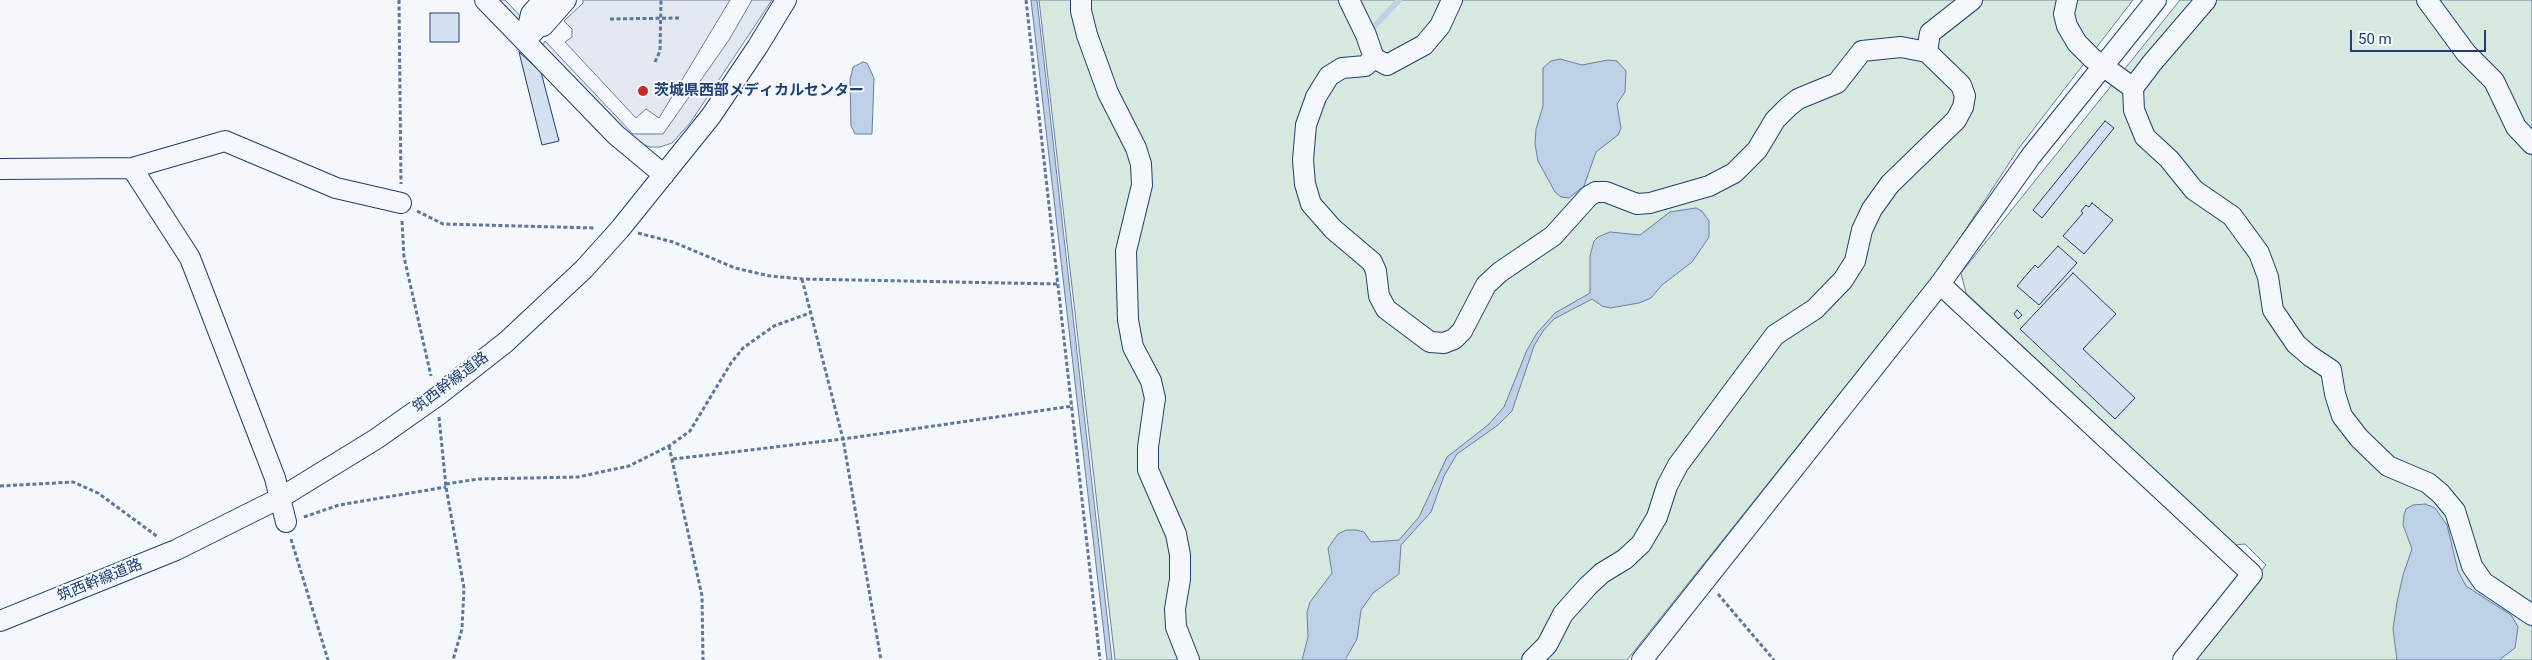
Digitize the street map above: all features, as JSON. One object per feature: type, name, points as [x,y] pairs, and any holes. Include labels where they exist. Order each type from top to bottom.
[{"type":"street","points":[[485,0],[616,135],[664,175]]},
{"type":"street","points":[[525,41],[531,14],[543,0]]},
{"type":"street","points":[[525,41],[538,27],[543,26],[566,0]]},
{"type":"street","name":"筑西幹線道路","points":[[0,620],[176,550],[280,498],[376,439],[437,396],[506,342],[584,269],[620,229],[711,116],[786,0]]},
{"type":"street","points":[[1082,0],[1081,11],[1087,35],[1108,93],[1136,148],[1141,164],[1142,185],[1126,251],[1128,320],[1133,347],[1151,381],[1155,398],[1148,447],[1148,470],[1176,534],[1180,555],[1180,579],[1175,609],[1176,627],[1189,660]]},
{"type":"street","points":[[1349,0],[1366,35],[1375,63]]},
{"type":"street","points":[[1452,0],[1440,26],[1424,45],[1375,63],[1342,68],[1330,76],[1316,97],[1306,125],[1303,160],[1305,184],[1311,204],[1333,229],[1372,262],[1376,271],[1379,296],[1386,309],[1417,335],[1430,342],[1444,343],[1450,341],[1462,331],[1486,285],[1500,272],[1553,236],[1588,196],[1596,192],[1606,192],[1636,204],[1650,203],[1709,186],[1734,173],[1746,164],[1788,107],[1798,99],[1837,83],[1862,51],[1928,43],[1972,0]]},
{"type":"street","points":[[2067,0],[2064,14],[2067,26],[2077,43],[2092,58],[2133,88]]},
{"type":"street","points":[[1642,660],[1940,284],[2031,156],[2156,0]]},
{"type":"street","points":[[2206,0],[2133,88],[2134,110],[2144,136],[2168,159],[2194,190],[2232,216],[2259,253],[2268,277],[2273,310],[2296,344],[2331,370],[2335,394],[2342,416],[2359,438],[2388,466],[2428,483],[2441,494],[2455,511],[2472,566],[2483,582],[2532,615]]},
{"type":"street","points":[[2427,0],[2466,53],[2494,82],[2516,126],[2532,144]]},
{"type":"street","points":[[1532,660],[1547,645],[1563,614],[1588,586],[1602,573],[1626,559],[1641,544],[1657,517],[1667,486],[1678,465],[1751,366],[1775,335],[1815,309],[1843,280],[1855,261],[1862,230],[1872,209],[1890,184],[1956,120],[1963,108],[1965,96],[1961,85],[1928,43]]},
{"type":"street","points":[[0,169],[132,168],[225,141],[336,188],[401,203]]},
{"type":"street","points":[[132,168],[190,258],[275,478],[286,522]]},
{"type":"street","points":[[1940,284],[2252,574],[2183,660]]},
{"type":"path","points":[[398,0],[401,203],[404,257],[437,396],[446,486],[464,588],[462,630],[453,660]]},
{"type":"path","points":[[655,62],[660,51],[661,0]]},
{"type":"path","points":[[1026,0],[1100,660]]},
{"type":"path","points":[[610,19],[680,18]]},
{"type":"path","points":[[401,203],[443,224],[620,229],[673,242],[735,268],[770,276],[802,279],[1058,284]]},
{"type":"path","points":[[802,279],[842,439],[881,660]]},
{"type":"path","points":[[328,660],[286,522],[339,505],[478,480],[578,477],[629,466],[670,446],[690,431],[706,408],[731,363],[743,348],[774,326],[810,312]]},
{"type":"path","points":[[673,459],[842,439],[1073,406]]},
{"type":"path","points":[[670,446],[702,596],[703,660]]},
{"type":"path","points":[[0,486],[73,482],[98,493],[176,550]]},
{"type":"path","points":[[1706,580],[1774,660]]},
{"type":"shaded area","points":[[496,0],[505,0],[525,21],[521,23]]},
{"type":"shaded area","name":"茨城県西部メディカルセンター","points":[[583,0],[730,0],[659,118],[646,109],[636,118],[565,42],[572,37],[572,29],[564,21],[583,3]]},
{"type":"shaded area","points":[[752,0],[772,0],[690,123],[672,143],[660,147],[650,147],[634,141],[543,45],[545,41],[633,134],[663,134],[729,40]]},
{"type":"shaded area","points":[[1039,0],[2133,0],[2019,148],[1943,264],[1627,660],[1115,660]]},
{"type":"shaded area","points":[[2180,0],[2532,0],[2532,660],[2191,660],[2266,565],[2245,544],[2234,545],[1966,293],[1961,273]]},
{"type":"water","points":[[1031,0],[1037,0],[1112,660],[1107,660]]},
{"type":"water","points":[[1560,59],[1582,65],[1608,60],[1617,61],[1626,71],[1625,92],[1617,104],[1621,128],[1618,135],[1596,152],[1584,186],[1569,198],[1561,197],[1555,192],[1538,161],[1535,144],[1536,129],[1543,106],[1543,68],[1551,61]]},
{"type":"water","points":[[863,62],[867,63],[874,78],[872,134],[855,134],[851,126],[850,80],[853,67]]},
{"type":"water","points":[[1696,208],[1702,211],[1709,221],[1709,237],[1692,262],[1662,285],[1651,298],[1639,303],[1610,308],[1602,306],[1592,299],[1554,319],[1543,331],[1534,346],[1512,411],[1498,425],[1457,454],[1444,476],[1431,512],[1401,545],[1399,574],[1373,593],[1361,610],[1357,639],[1345,660],[1302,660],[1308,637],[1307,612],[1310,602],[1332,573],[1328,548],[1338,534],[1346,530],[1356,530],[1364,532],[1371,542],[1399,540],[1419,517],[1447,457],[1488,425],[1504,407],[1527,350],[1537,333],[1555,313],[1590,293],[1590,256],[1594,241],[1598,237],[1610,232],[1640,235],[1670,212]]},
{"type":"water","points":[[2425,504],[2435,508],[2447,525],[2458,571],[2466,586],[2511,615],[2518,627],[2515,648],[2499,660],[2397,660],[2393,629],[2403,575],[2412,549],[2403,525],[2404,515],[2406,509],[2413,505]]},
{"type":"building","points":[[430,13],[459,13],[459,42],[430,42]]},
{"type":"building","points":[[519,52],[541,72],[559,141],[542,145]]},
{"type":"building","points":[[2105,121],[2114,128],[2042,218],[2033,210]]},
{"type":"building","points":[[2092,203],[2113,220],[2084,254],[2063,236],[2083,213],[2081,211],[2086,205],[2089,207]]},
{"type":"building","points":[[2058,246],[2077,263],[2039,305],[2017,286],[2035,265],[2038,268]]},
{"type":"building","points":[[2073,273],[2116,314],[2083,349],[2135,398],[2115,419],[2020,329]]},
{"type":"building","points":[[2017,310],[2022,315],[2018,319],[2014,314]]},
{"type":"waterway","points":[[1370,31],[1399,0]]},
{"type":"place","name":"茨城県西部メディカルセンター","points":[[643,91]]}]
